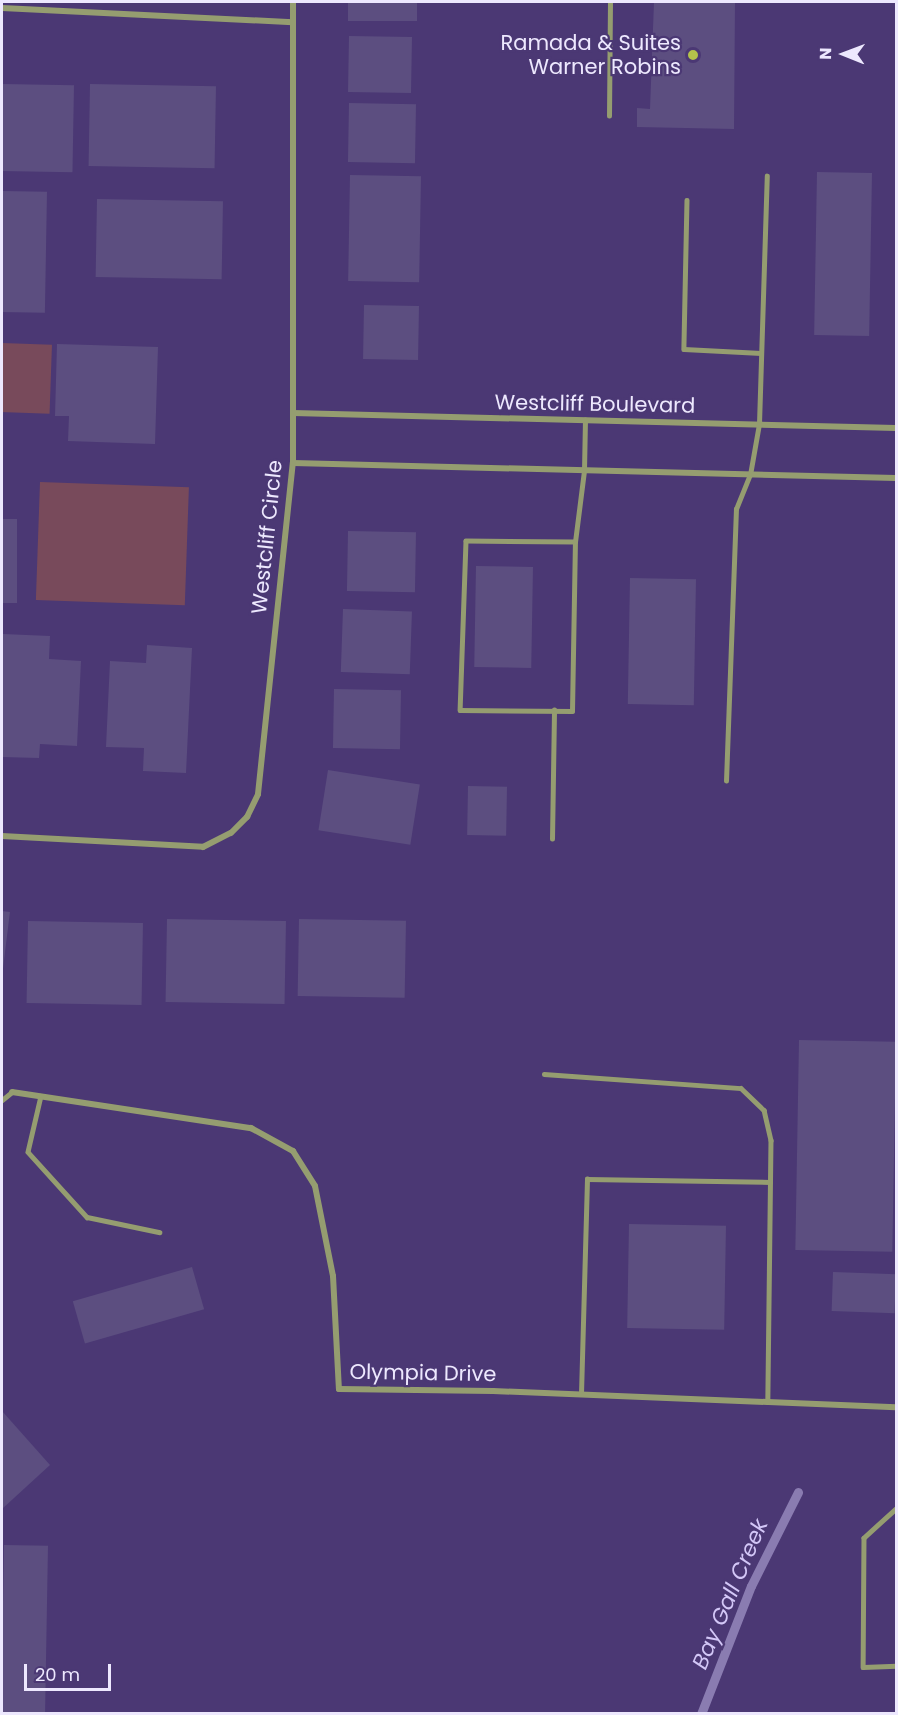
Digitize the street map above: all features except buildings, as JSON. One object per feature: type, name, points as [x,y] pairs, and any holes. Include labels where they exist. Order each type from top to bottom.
[{"type":"street","name":"Westcliff Circle","points":[[2,836],[203,847],[231,833],[247,817],[258,794],[264,769],[293,463],[293,2]]},
{"type":"street","points":[[2,8],[293,22]]},
{"type":"street","name":"Westcliff Boulevard","points":[[293,412],[897,428]]},
{"type":"street","points":[[293,463],[897,478]]},
{"type":"street","name":"Olympia Drive","points":[[12,1092],[251,1128],[293,1152],[315,1186],[333,1276],[339,1389],[581,1394],[897,1407]]},
{"type":"lane","points":[[609,116],[610,2]]},
{"type":"lane","points":[[726,781],[736,509],[750,475],[759,424],[767,176]]},
{"type":"lane","points":[[687,200],[684,349],[761,353]]},
{"type":"lane","points":[[575,542],[466,541],[460,710],[572,711],[575,542],[584,471],[585,420]]},
{"type":"lane","points":[[552,840],[554,710]]},
{"type":"lane","points":[[544,1074],[741,1088],[764,1110],[771,1140],[768,1402]]},
{"type":"lane","points":[[2,1100],[12,1092]]},
{"type":"lane","points":[[41,1096],[28,1152],[87,1217],[159,1232]]},
{"type":"lane","points":[[581,1394],[587,1179],[770,1182]]},
{"type":"lane","points":[[897,1509],[864,1538],[863,1667],[897,1666]]},
{"type":"shaded area","points":[[2,343],[52,345],[50,414],[2,412]]},
{"type":"shaded area","points":[[40,482],[189,487],[185,605],[36,600]]},
{"type":"waterway","name":"Bay Gall Creek","points":[[701,1714],[751,1586],[798,1492]]},
{"type":"place","name":"Ramada & Suites Warner Robins","points":[[693,55]]}]
